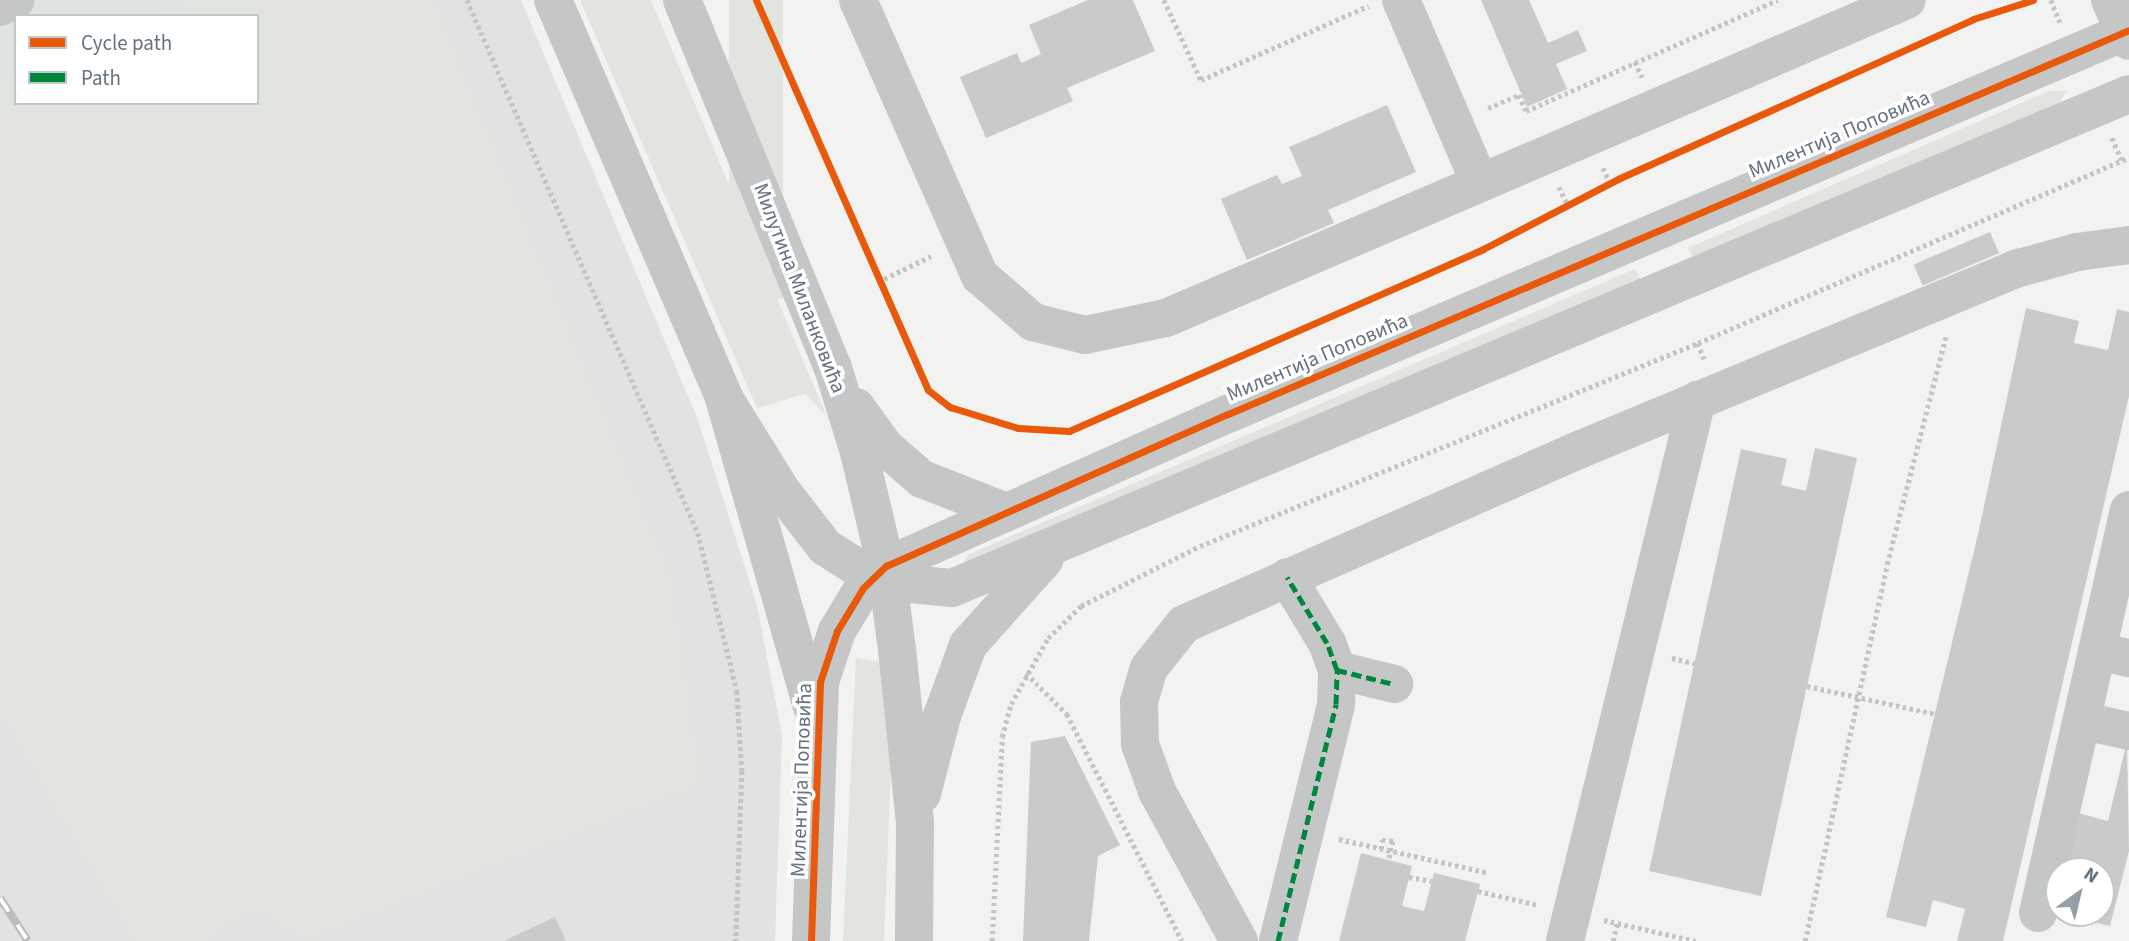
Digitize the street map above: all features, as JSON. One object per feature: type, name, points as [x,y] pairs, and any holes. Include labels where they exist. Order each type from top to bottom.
[{"type":"street","points":[[0,7],[16,0]]},
{"type":"street","points":[[553,0],[724,398],[817,726]]},
{"type":"street","name":"Милутина Миланковића","points":[[682,0],[833,368],[882,576]]},
{"type":"street","points":[[858,0],[962,242],[992,290],[1033,322],[1070,334],[1102,334],[1166,318],[1907,0]]},
{"type":"street","points":[[1401,0],[1480,183]]},
{"type":"street","name":"Милентија Поповића","points":[[811,941],[817,726],[827,655],[846,615],[882,576],[1004,511],[2123,26]]},
{"type":"street","points":[[724,398],[781,490],[825,547],[882,576],[952,588],[1057,547],[2129,94]]},
{"type":"street","points":[[1238,941],[1144,764],[1139,702],[1149,668],[1174,633],[1196,616],[1697,400],[2018,268],[2077,252],[2129,245]]},
{"type":"street","points":[[833,368],[864,419],[901,463],[922,479],[1004,511]]},
{"type":"street","points":[[1565,941],[1697,400]]},
{"type":"street","points":[[2038,913],[2083,721],[2114,654],[2129,510]]},
{"type":"street","points":[[915,822],[942,716],[968,645],[1057,547]]},
{"type":"street","points":[[882,576],[915,822],[915,941]]},
{"type":"street","points":[[1279,941],[1308,832],[1336,704],[1337,670],[1327,643],[1287,577]]},
{"type":"street","points":[[1337,670],[1394,684]]},
{"type":"street","points":[[2083,721],[2129,731]]},
{"type":"path","points":[[467,0],[698,533],[737,691],[742,771],[736,941]]},
{"type":"path","points":[[1164,0],[1201,80],[1382,0]]},
{"type":"path","points":[[1454,121],[1519,95],[1526,111],[1778,0]]},
{"type":"path","points":[[992,941],[1002,737],[1011,704],[1026,673],[1048,638],[1081,606],[1200,546],[1698,343],[2129,157]]},
{"type":"path","points":[[1600,189],[1620,178]]},
{"type":"path","points":[[1556,211],[1579,200]]},
{"type":"path","points":[[878,282],[962,242]]},
{"type":"path","points":[[873,269],[883,294]]},
{"type":"path","points":[[1805,941],[1856,698],[1948,331]]},
{"type":"path","points":[[1026,673],[1067,714],[1182,941]]},
{"type":"path","points":[[1807,686],[1935,715]]},
{"type":"path","points":[[1308,832],[1486,872]]},
{"type":"path","points":[[1381,849],[1382,840],[1393,841],[1389,860]]},
{"type":"path","points":[[1409,877],[1432,881]]},
{"type":"path","points":[[1613,941],[1617,923],[1696,941]]},
{"type":"shaded area","points":[[0,0],[521,0],[698,420],[757,605],[782,735],[775,941],[0,941]]},
{"type":"shaded area","points":[[190,0],[434,0],[672,578],[702,785],[307,941],[254,910],[205,941],[133,941],[0,715],[0,80],[14,75],[14,105],[259,105],[259,14],[158,14]]},
{"type":"shaded area","points":[[580,0],[651,0],[826,415],[805,394],[757,408]]},
{"type":"shaded area","points":[[729,0],[783,0],[783,299],[729,299]]},
{"type":"shaded area","points":[[2049,91],[2067,91],[2057,106],[1695,261],[1688,248]]},
{"type":"shaded area","points":[[1635,269],[1644,285],[966,565],[964,561],[969,554]]},
{"type":"shaded area","points":[[856,658],[884,663],[891,768],[884,941],[843,941]]},
{"type":"building","points":[[1088,0],[1133,0],[1155,51],[1067,88],[1073,101],[986,138],[960,77],[1017,53],[1021,63],[1041,54],[1029,25]]},
{"type":"building","points":[[1481,0],[1529,0],[1548,43],[1578,30],[1587,51],[1556,64],[1567,89],[1527,107]]},
{"type":"building","points":[[1387,105],[1416,172],[1328,210],[1334,223],[1247,260],[1221,199],[1277,175],[1282,184],[1302,176],[1289,147]]},
{"type":"building","points":[[1990,232],[1999,253],[1923,286],[1914,264]]},
{"type":"building","points":[[2026,308],[2079,321],[2074,343],[2108,350],[2117,309],[2129,312],[2129,396],[2003,941],[1957,941],[1965,909],[1933,900],[1926,927],[1886,917],[1979,530]]},
{"type":"building","points":[[1815,448],[1857,458],[1761,896],[1649,871],[1741,449],[1787,459],[1781,485],[1806,491]]},
{"type":"building","points":[[1065,736],[1120,845],[1098,856],[1089,941],[1023,941],[1031,742]]},
{"type":"building","points":[[2127,741],[2129,851],[2115,906],[2115,857],[2067,857],[2078,813],[2108,821]]},
{"type":"building","points":[[1361,853],[1412,866],[1402,906],[1424,911],[1434,873],[1480,884],[1465,941],[1339,941]]},
{"type":"building","points":[[555,917],[566,941],[504,941]]},
{"type":"railway","points":[[0,898],[28,941]]},
{"type":"marked path","points":[[1278,941],[1336,704],[1337,670],[1327,643],[1287,577]]},
{"type":"marked path","points":[[1337,670],[1394,684]]},
{"type":"cycle path","points":[[756,0],[928,390],[950,407],[1018,428],[1069,431],[1483,249],[1620,178],[1973,19],[2033,0]]},
{"type":"cycle path","points":[[811,941],[820,682],[837,631],[863,588],[886,566],[1228,414],[2129,30]]}]
